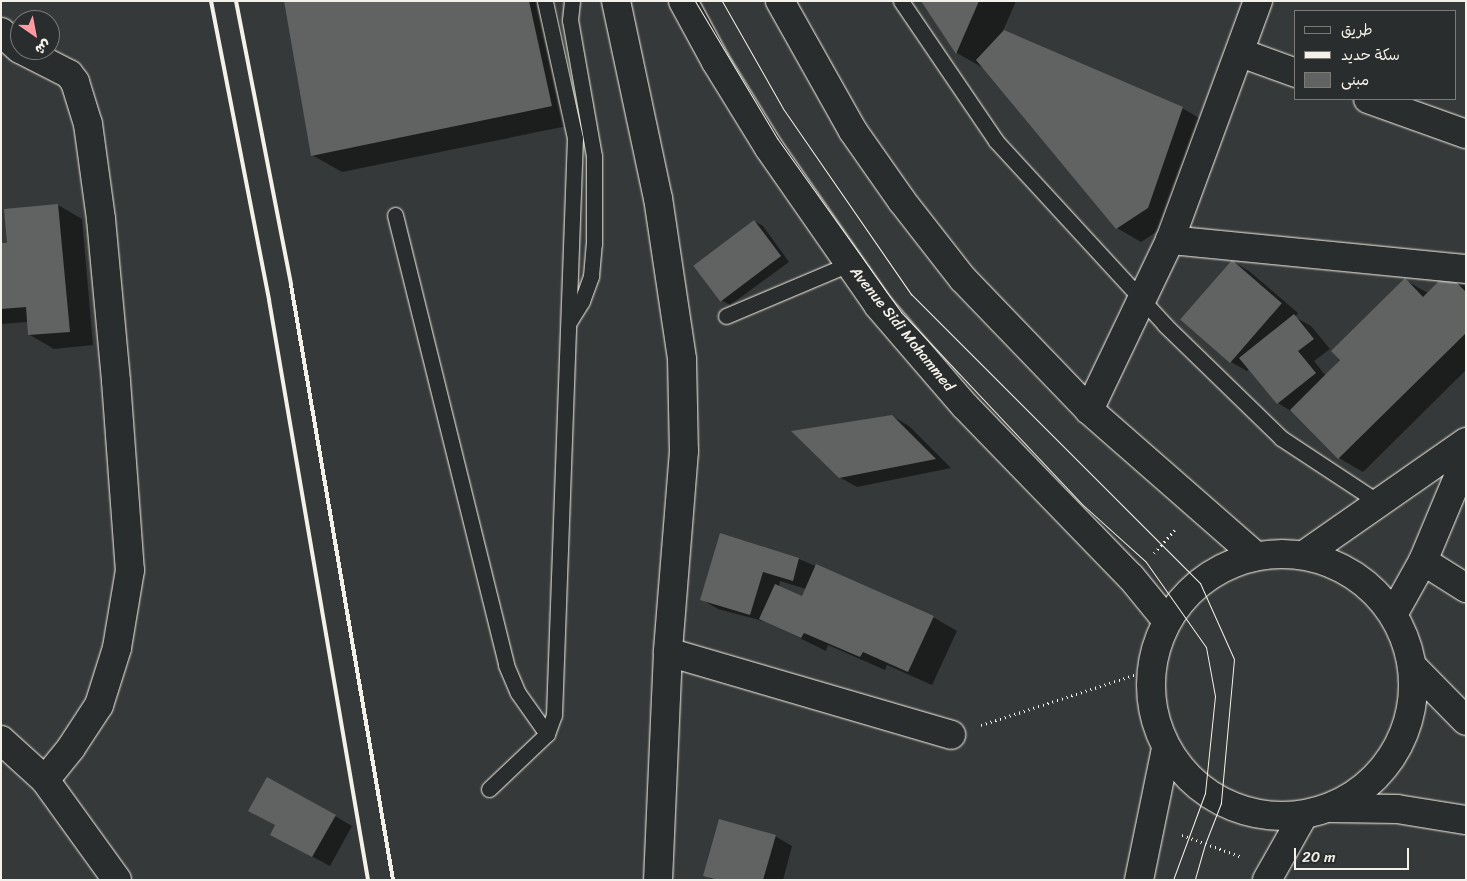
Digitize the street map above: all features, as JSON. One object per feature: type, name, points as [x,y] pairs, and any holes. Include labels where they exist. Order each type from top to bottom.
[{"type":"street","points":[[616,1],[658,198],[682,359],[684,451],[668,652],[658,880]]},
{"type":"street","name":"Avenue Sidi Mohammed","points":[[683,1],[716,62],[768,148],[884,312],[965,406],[1131,577],[1168,622]]},
{"type":"street","points":[[780,1],[854,131],[902,201],[963,279],[1090,410],[1200,504],[1256,556]]},
{"type":"street","points":[[1090,410],[1170,240],[1241,53],[1258,1]]},
{"type":"street","points":[[1241,53],[1294,71]]},
{"type":"street","points":[[42,60],[69,74],[75,82],[88,124],[116,381],[130,570],[117,648],[99,705],[71,748],[45,780]]},
{"type":"street","points":[[1371,100],[1466,134]]},
{"type":"street","points":[[1170,240],[1466,269]]},
{"type":"street","points":[[1304,555],[1466,442]]},
{"type":"street","points":[[1394,613],[1423,560],[1466,458]]},
{"type":"street","points":[[1304,555],[1339,566],[1370,586],[1394,613],[1405,634],[1414,668],[1410,720],[1394,757],[1367,787],[1332,808],[1303,816],[1262,816],[1222,803],[1183,773],[1166,749],[1152,710],[1152,669],[1157,644],[1168,622],[1178,604],[1200,582],[1227,566],[1256,556],[1304,555]]},
{"type":"street","points":[[1423,560],[1466,588]]},
{"type":"street","points":[[668,652],[951,735]]},
{"type":"street","points":[[1414,668],[1466,721]]},
{"type":"street","points":[[1,740],[45,780],[117,880]]},
{"type":"street","points":[[1139,880],[1153,825],[1166,749]]},
{"type":"street","points":[[1332,808],[1397,809],[1466,820]]},
{"type":"street","points":[[1269,874],[1303,816]]},
{"type":"lane","points":[[489,789],[547,734],[554,715],[575,138],[545,1]]},
{"type":"lane","points":[[568,322],[582,301],[591,276],[594,244],[594,156],[570,20],[572,1]]},
{"type":"lane","points":[[901,1],[996,141],[1141,299],[1280,438],[1378,502]]},
{"type":"lane","points":[[395,215],[506,666],[518,693],[547,734]]},
{"type":"lane","points":[[726,316],[849,264]]},
{"type":"path","points":[[1131,577],[1200,504]]},
{"type":"path","points":[[951,735],[1152,669]]},
{"type":"path","points":[[1153,825],[1269,874]]},
{"type":"building","points":[[284,1],[529,1],[552,106],[311,156]]},
{"type":"building","points":[[921,1],[979,1],[956,54]]},
{"type":"building","points":[[1004,30],[1183,107],[1148,208],[1116,229],[976,60]]},
{"type":"building","points":[[58,204],[70,332],[28,335],[26,307],[1,309],[1,243],[7,243],[4,209]]},
{"type":"building","points":[[754,220],[781,256],[720,302],[693,266]]},
{"type":"building","points":[[1232,260],[1282,303],[1230,363],[1180,320]]},
{"type":"building","points":[[1447,273],[1466,292],[1466,333],[1338,459],[1290,410],[1340,360],[1331,351],[1405,278],[1423,297]]},
{"type":"building","points":[[1294,314],[1314,339],[1298,351],[1316,373],[1277,404],[1239,358]]},
{"type":"building","points":[[892,415],[936,459],[839,478],[791,431]]},
{"type":"building","points":[[720,533],[799,558],[793,581],[763,572],[750,615],[700,600]]},
{"type":"building","points":[[816,564],[934,616],[908,672],[863,652],[860,657],[804,633],[801,638],[759,619],[775,584],[802,596]]},
{"type":"building","points":[[267,777],[336,815],[312,857],[270,835],[275,825],[248,811]]},
{"type":"building","points":[[719,819],[776,835],[763,880],[718,880],[703,876]]},
{"type":"tram line","points":[[695,1],[777,138],[901,312],[1083,505],[1146,562],[1206,647],[1215,696],[1205,793],[1173,880]]},
{"type":"tram line","points":[[722,1],[784,110],[911,294],[1200,583],[1234,659],[1221,803],[1205,844],[1195,880]]},
{"type":"railway","points":[[211,1],[269,300],[368,880]]},
{"type":"railway","points":[[236,1],[291,285],[393,880]]}]
